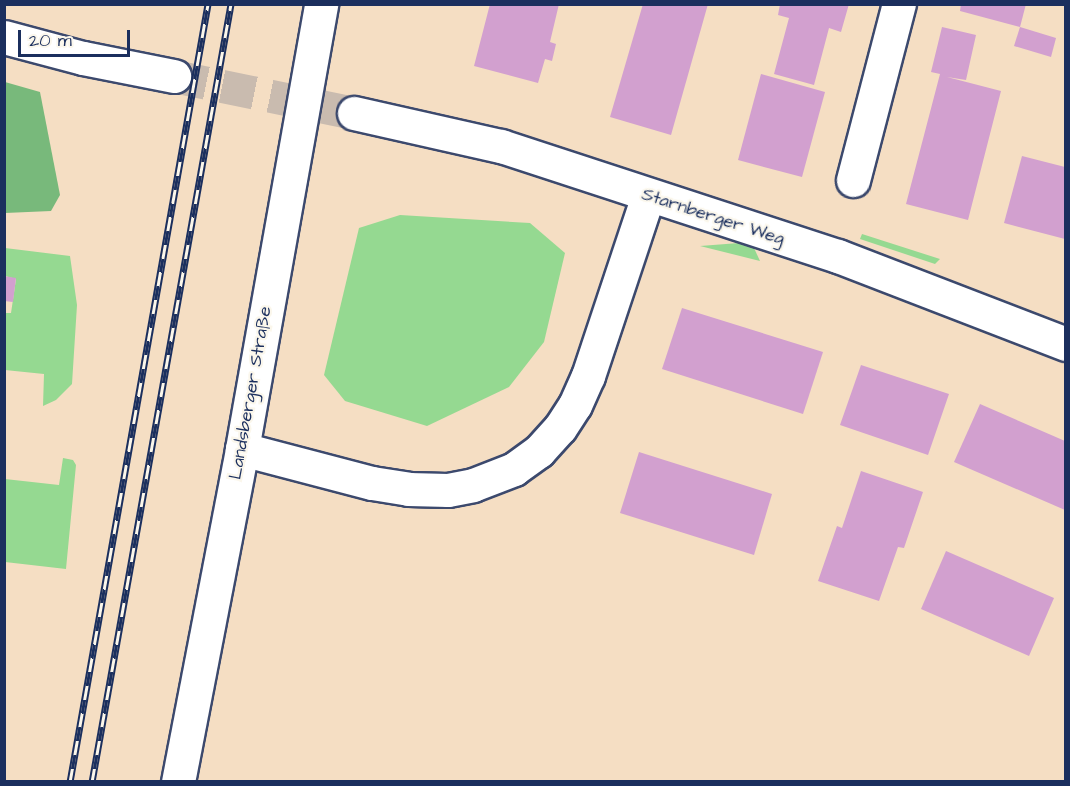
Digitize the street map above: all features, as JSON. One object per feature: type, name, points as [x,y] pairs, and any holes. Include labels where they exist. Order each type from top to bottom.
[{"type":"main road","name":"Landsberger Straße","points":[[178,782],[242,449],[321,4]]},
{"type":"main road","points":[[853,180],[899,4]]},
{"type":"main road","points":[[4,37],[83,58],[174,76]]},
{"type":"main road","name":"Starnberger Weg","points":[[354,112],[501,146],[648,196],[838,256],[1065,344]]},
{"type":"main road","points":[[242,449],[372,483],[408,489],[448,489],[473,486],[514,469],[539,451],[560,428],[575,405],[588,376],[648,196]]},
{"type":"green space","points":[[5,82],[40,92],[60,195],[51,211],[5,213]]},
{"type":"green space","points":[[400,215],[530,223],[565,253],[544,342],[509,387],[427,426],[345,401],[324,375],[359,228]]},
{"type":"green space","points":[[862,234],[940,259],[935,264],[860,239]]},
{"type":"green space","points":[[739,243],[754,248],[760,261],[700,246]]},
{"type":"green space","points":[[5,248],[70,256],[77,305],[72,384],[56,400],[43,406],[44,374],[5,370],[5,313],[11,313],[16,279],[5,276]]},
{"type":"green space","points":[[63,458],[73,460],[76,465],[66,569],[5,562],[5,479],[59,485]]},
{"type":"building","points":[[490,4],[559,4],[550,42],[556,44],[552,61],[545,59],[538,83],[474,66]]},
{"type":"building","points":[[643,4],[708,4],[671,135],[610,117]]},
{"type":"building","points":[[780,4],[849,4],[841,32],[829,28],[814,85],[774,74],[789,18],[778,15]]},
{"type":"building","points":[[961,4],[1026,4],[1020,27],[960,11]]},
{"type":"building","points":[[942,27],[976,35],[966,80],[947,77],[1001,91],[968,220],[906,204],[940,74],[931,72]]},
{"type":"building","points":[[1020,27],[1056,38],[1051,57],[1014,46]]},
{"type":"building","points":[[761,74],[825,92],[802,177],[738,160]]},
{"type":"building","points":[[1022,156],[1065,167],[1065,239],[1004,223]]},
{"type":"building","points":[[4,276],[16,278],[13,302],[4,301]]},
{"type":"building","points":[[682,308],[823,352],[803,414],[662,369]]},
{"type":"building","points":[[861,365],[949,394],[928,455],[840,425]]},
{"type":"building","points":[[980,404],[1065,441],[1065,510],[954,462]]},
{"type":"building","points":[[639,452],[772,494],[754,555],[620,513]]},
{"type":"building","points":[[861,471],[923,492],[904,548],[898,547],[879,601],[818,581],[837,526],[842,528]]},
{"type":"building","points":[[946,551],[1054,598],[1029,656],[921,609]]},
{"type":"tunnel","points":[[174,76],[354,113]]},
{"type":"railway","points":[[70,782],[208,4]]},
{"type":"railway","points":[[92,782],[231,4]]}]
